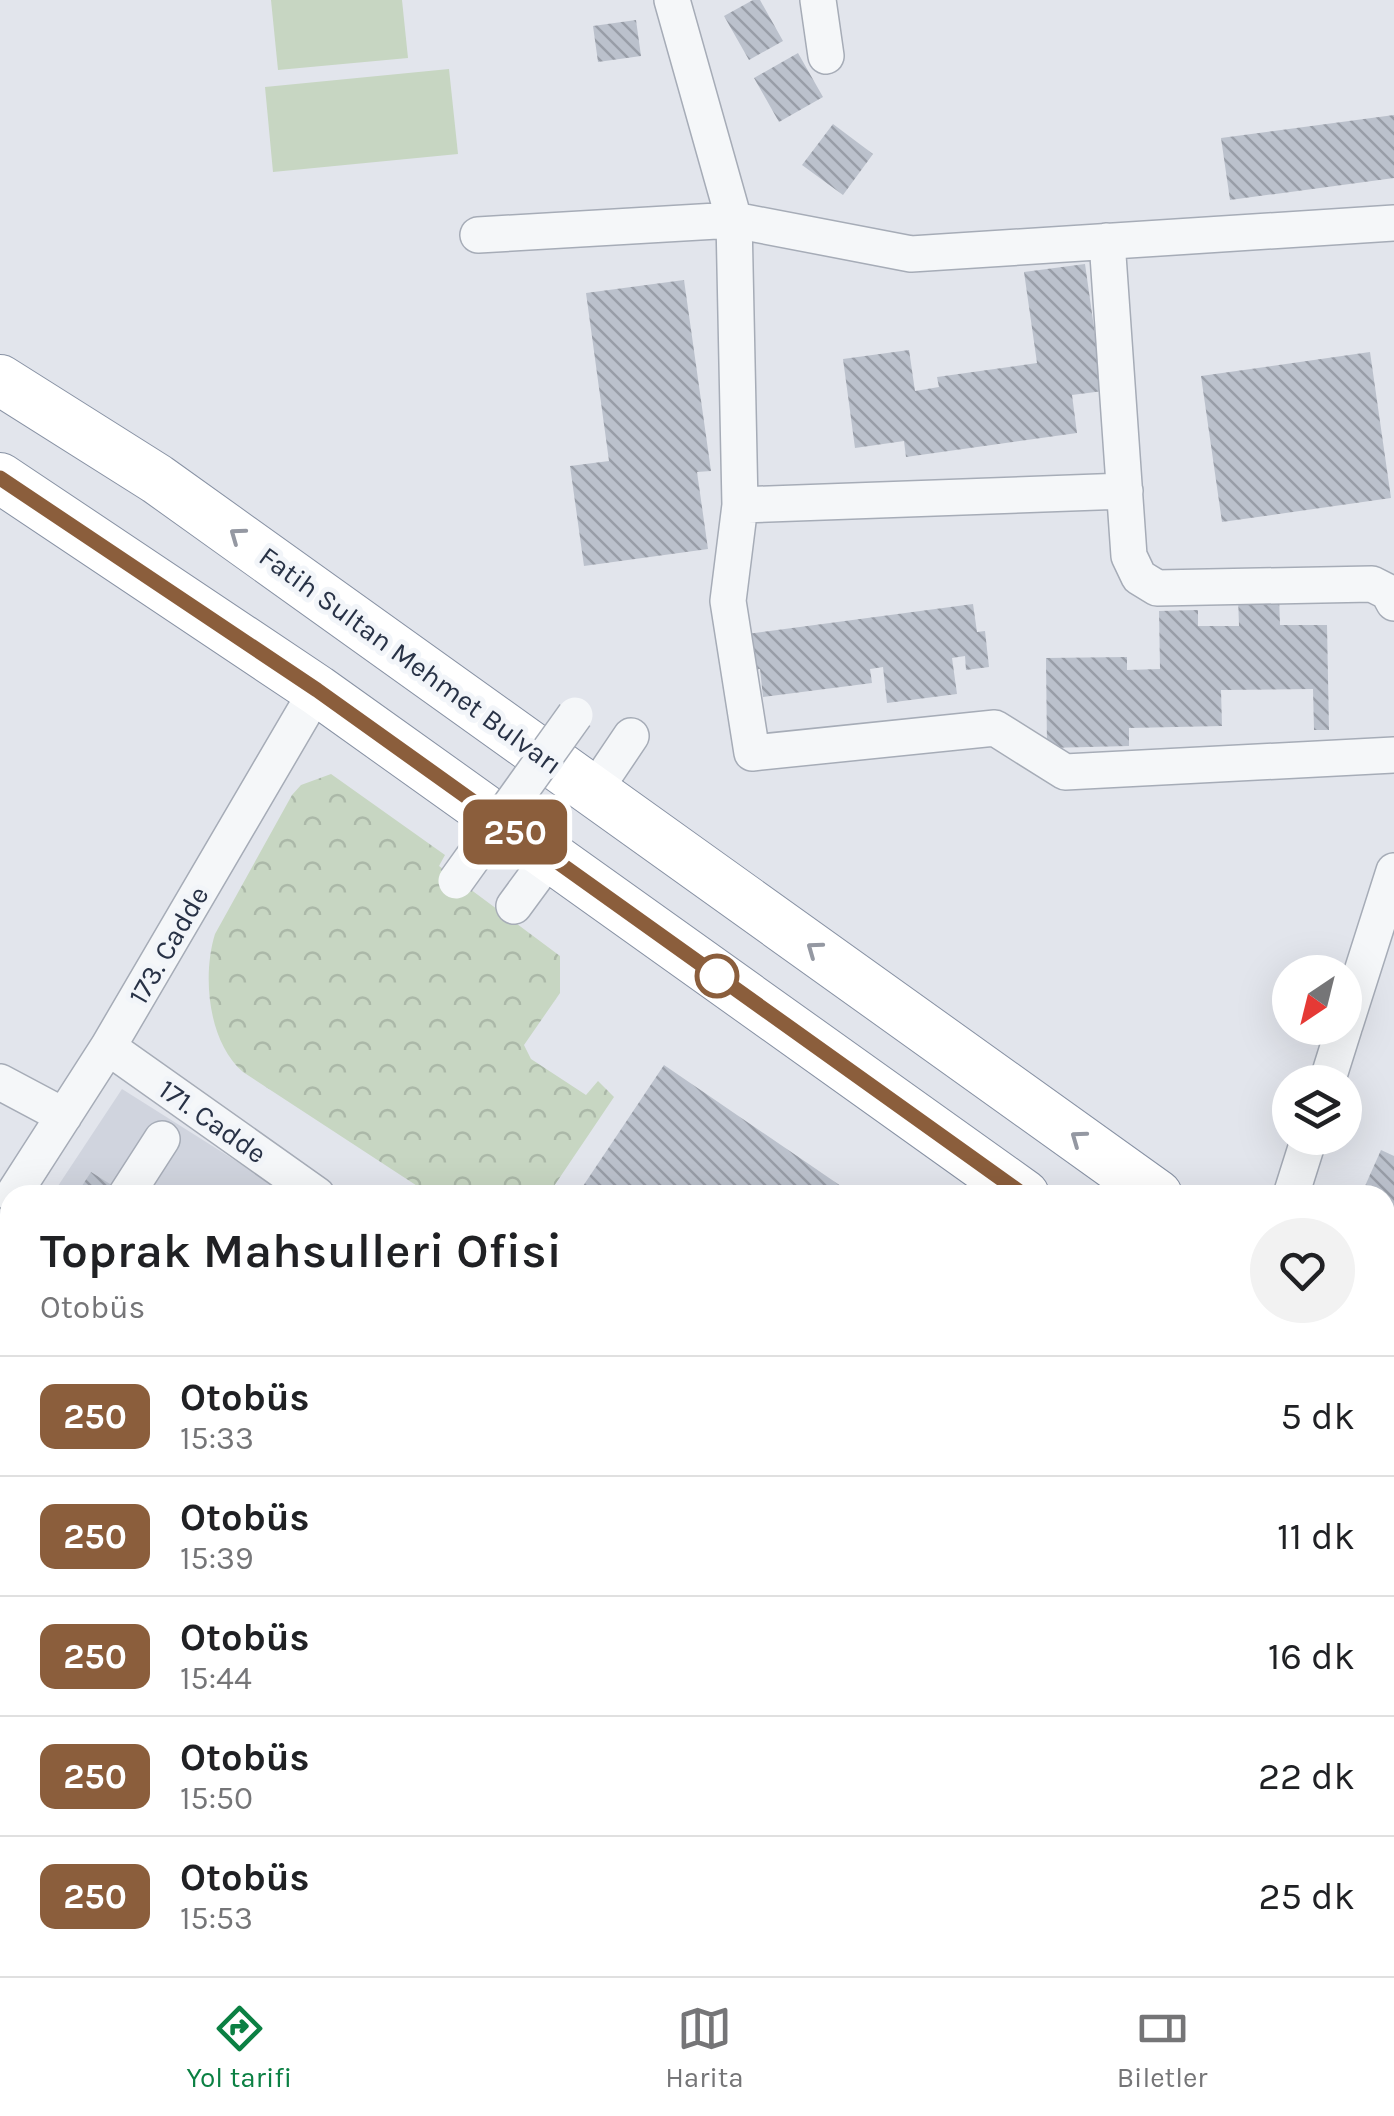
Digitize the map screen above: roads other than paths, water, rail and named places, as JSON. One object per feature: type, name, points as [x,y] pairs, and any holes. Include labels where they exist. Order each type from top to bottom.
[{"type":"highway","name":"Fatih Sultan Mehmet Bulvarı","points":[[0,380],[158,478],[1143,1185]]},
{"type":"highway","points":[[0,478],[317,690],[1010,1185]]},
{"type":"street","points":[[672,0],[734,220],[740,505],[728,601],[752,753],[996,728],[1065,772],[1394,755]]},
{"type":"street","points":[[818,0],[826,56]]},
{"type":"street","points":[[478,235],[734,220],[911,254],[1394,223]]},
{"type":"street","points":[[1107,241],[1129,556],[1138,578],[1158,588],[1372,584],[1388,592],[1394,603]]},
{"type":"street","points":[[740,505],[1125,492]]},
{"type":"street","name":"173. Cadde","points":[[19,1185],[108,1047],[317,690]]},
{"type":"street","points":[[456,881],[575,715]]},
{"type":"street","points":[[594,791],[631,736]]},
{"type":"street","points":[[514,906],[550,857]]},
{"type":"street","points":[[1362,972],[1394,871]]},
{"type":"street","name":"171. Cadde","points":[[108,1047],[303,1185]]},
{"type":"street","points":[[0,1082],[64,1116]]},
{"type":"street","points":[[132,1185],[162,1139]]},
{"type":"street","points":[[1294,1185],[1304,1155]]}]
